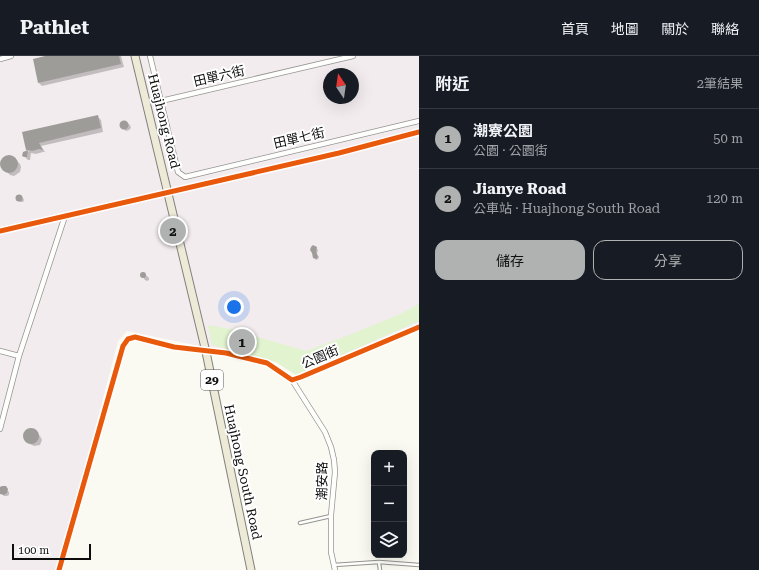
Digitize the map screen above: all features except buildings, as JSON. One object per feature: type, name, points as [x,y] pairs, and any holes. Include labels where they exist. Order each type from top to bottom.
[{"type":"main road","name":"Huajhong Road","points":[[135,56],[168,192]]},
{"type":"main road","name":"Huajhong South Road","points":[[168,192],[206,352],[251,570]]},
{"type":"street","points":[[0,59],[11,56]]},
{"type":"street","points":[[150,56],[161,101]]},
{"type":"street","name":"田單六街","points":[[161,101],[353,56]]},
{"type":"street","name":"田單七街","points":[[161,101],[178,172],[185,177],[419,121]]},
{"type":"street","points":[[0,231],[339,153],[419,132]]},
{"type":"street","points":[[0,429],[19,356],[65,216]]},
{"type":"street","name":"公園街","points":[[59,570],[123,346],[128,339],[135,337],[174,347],[226,354],[267,363],[292,380],[419,327]]},
{"type":"street","points":[[0,351],[19,356]]},
{"type":"street","name":"潮安路","points":[[292,380],[324,432],[331,448],[334,460],[335,472],[331,515],[331,552],[335,568]]},
{"type":"lane","points":[[300,523],[331,515]]},
{"type":"lane","points":[[335,568],[379,562],[419,565]]},
{"type":"lane","points":[[379,562],[380,570]]},
{"type":"shaded area","points":[[0,56],[419,56],[419,326],[296,375],[276,362],[127,331],[118,341],[58,570],[0,570]]},
{"type":"green space","points":[[419,304],[419,321],[296,375],[276,362],[212,345],[208,325],[230,329],[306,351],[352,334],[400,314]]},
{"type":"cycle path","points":[[0,231],[339,153],[419,132]]},
{"type":"cycle path","points":[[59,570],[123,346],[128,339],[135,337],[174,347],[226,353],[267,363],[292,380],[419,327]]},
{"type":"place","name":"Jianye Road","points":[[173,231]]},
{"type":"place","name":"潮寮公園","points":[[242,342]]}]
